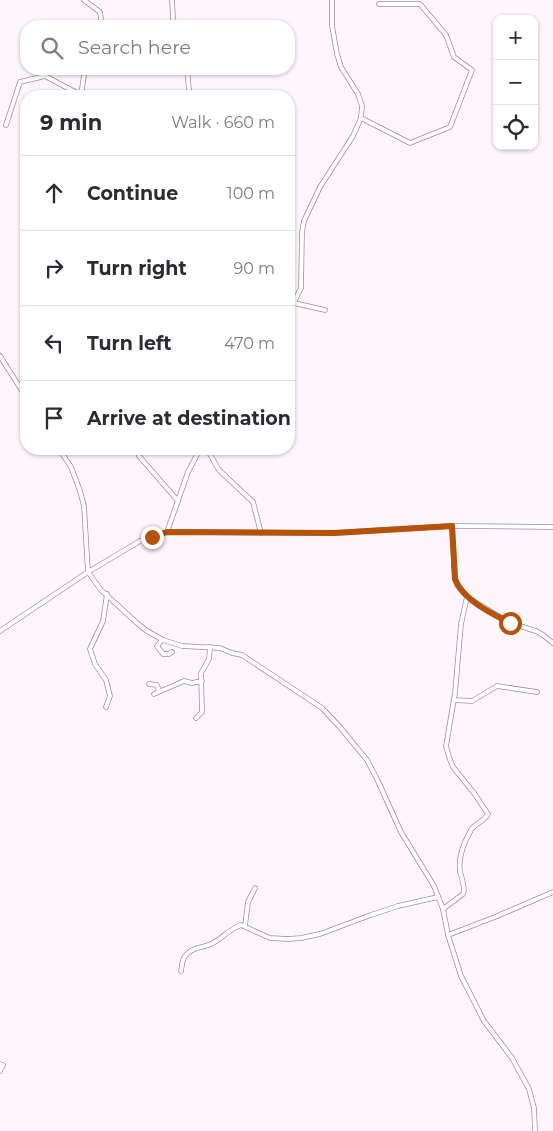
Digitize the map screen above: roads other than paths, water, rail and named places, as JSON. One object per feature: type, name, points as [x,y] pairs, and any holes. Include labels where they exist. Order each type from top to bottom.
[{"type":"street","points":[[84,0],[100,12],[101,20]]},
{"type":"street","points":[[172,0],[174,20]]},
{"type":"street","points":[[295,301],[301,288],[302,232],[304,221],[320,187],[353,136],[361,118],[362,106],[358,94],[341,67],[337,54],[332,26],[332,0]]},
{"type":"street","points":[[361,118],[410,143],[450,127],[472,70],[454,56],[446,36],[420,4],[379,4]]},
{"type":"street","points":[[82,90],[84,75]]},
{"type":"street","points":[[188,75],[189,90]]},
{"type":"street","points":[[9,116],[6,125],[20,82],[45,76],[72,90]]},
{"type":"street","points":[[295,303],[325,310]]},
{"type":"street","points":[[0,356],[20,388]]},
{"type":"street","points":[[63,455],[71,468],[84,506],[88,572],[101,590],[147,631],[162,640],[182,646],[220,648],[242,655],[322,708],[367,760],[401,832],[434,886],[443,909],[448,935],[461,976],[484,1021],[512,1058],[529,1089],[534,1108],[535,1131]]},
{"type":"street","points":[[139,455],[178,501]]},
{"type":"street","points":[[167,532],[188,472],[197,455]]},
{"type":"street","points":[[210,455],[219,470],[253,502],[261,533]]},
{"type":"street","points":[[0,631],[88,572],[140,541],[167,532],[334,533],[452,526],[553,527]]},
{"type":"street","points":[[452,526],[455,579],[457,585],[467,597],[510,623],[536,631],[553,644]]},
{"type":"street","points":[[106,707],[110,696],[106,680],[95,664],[90,649],[103,621],[107,594]]},
{"type":"street","points":[[443,909],[464,891],[459,862],[462,852],[470,830],[482,822],[488,814],[453,766],[446,746],[454,700],[461,624],[467,597]]},
{"type":"street","points":[[162,640],[157,646],[163,654],[172,652]]},
{"type":"street","points":[[196,718],[202,712],[202,673],[209,659],[210,647]]},
{"type":"street","points":[[154,694],[159,690],[184,681],[192,684],[202,681]]},
{"type":"street","points":[[149,684],[157,685],[159,690]]},
{"type":"street","points":[[454,700],[472,701],[497,686],[537,692]]},
{"type":"street","points":[[245,926],[248,902],[255,888]]},
{"type":"street","points":[[448,935],[553,892]]},
{"type":"street","points":[[181,971],[182,962],[190,951],[213,944],[233,928],[241,925],[270,938],[301,938],[320,934],[398,906],[438,897]]},
{"type":"street","points":[[0,1064],[3,1065],[0,1071]]}]
